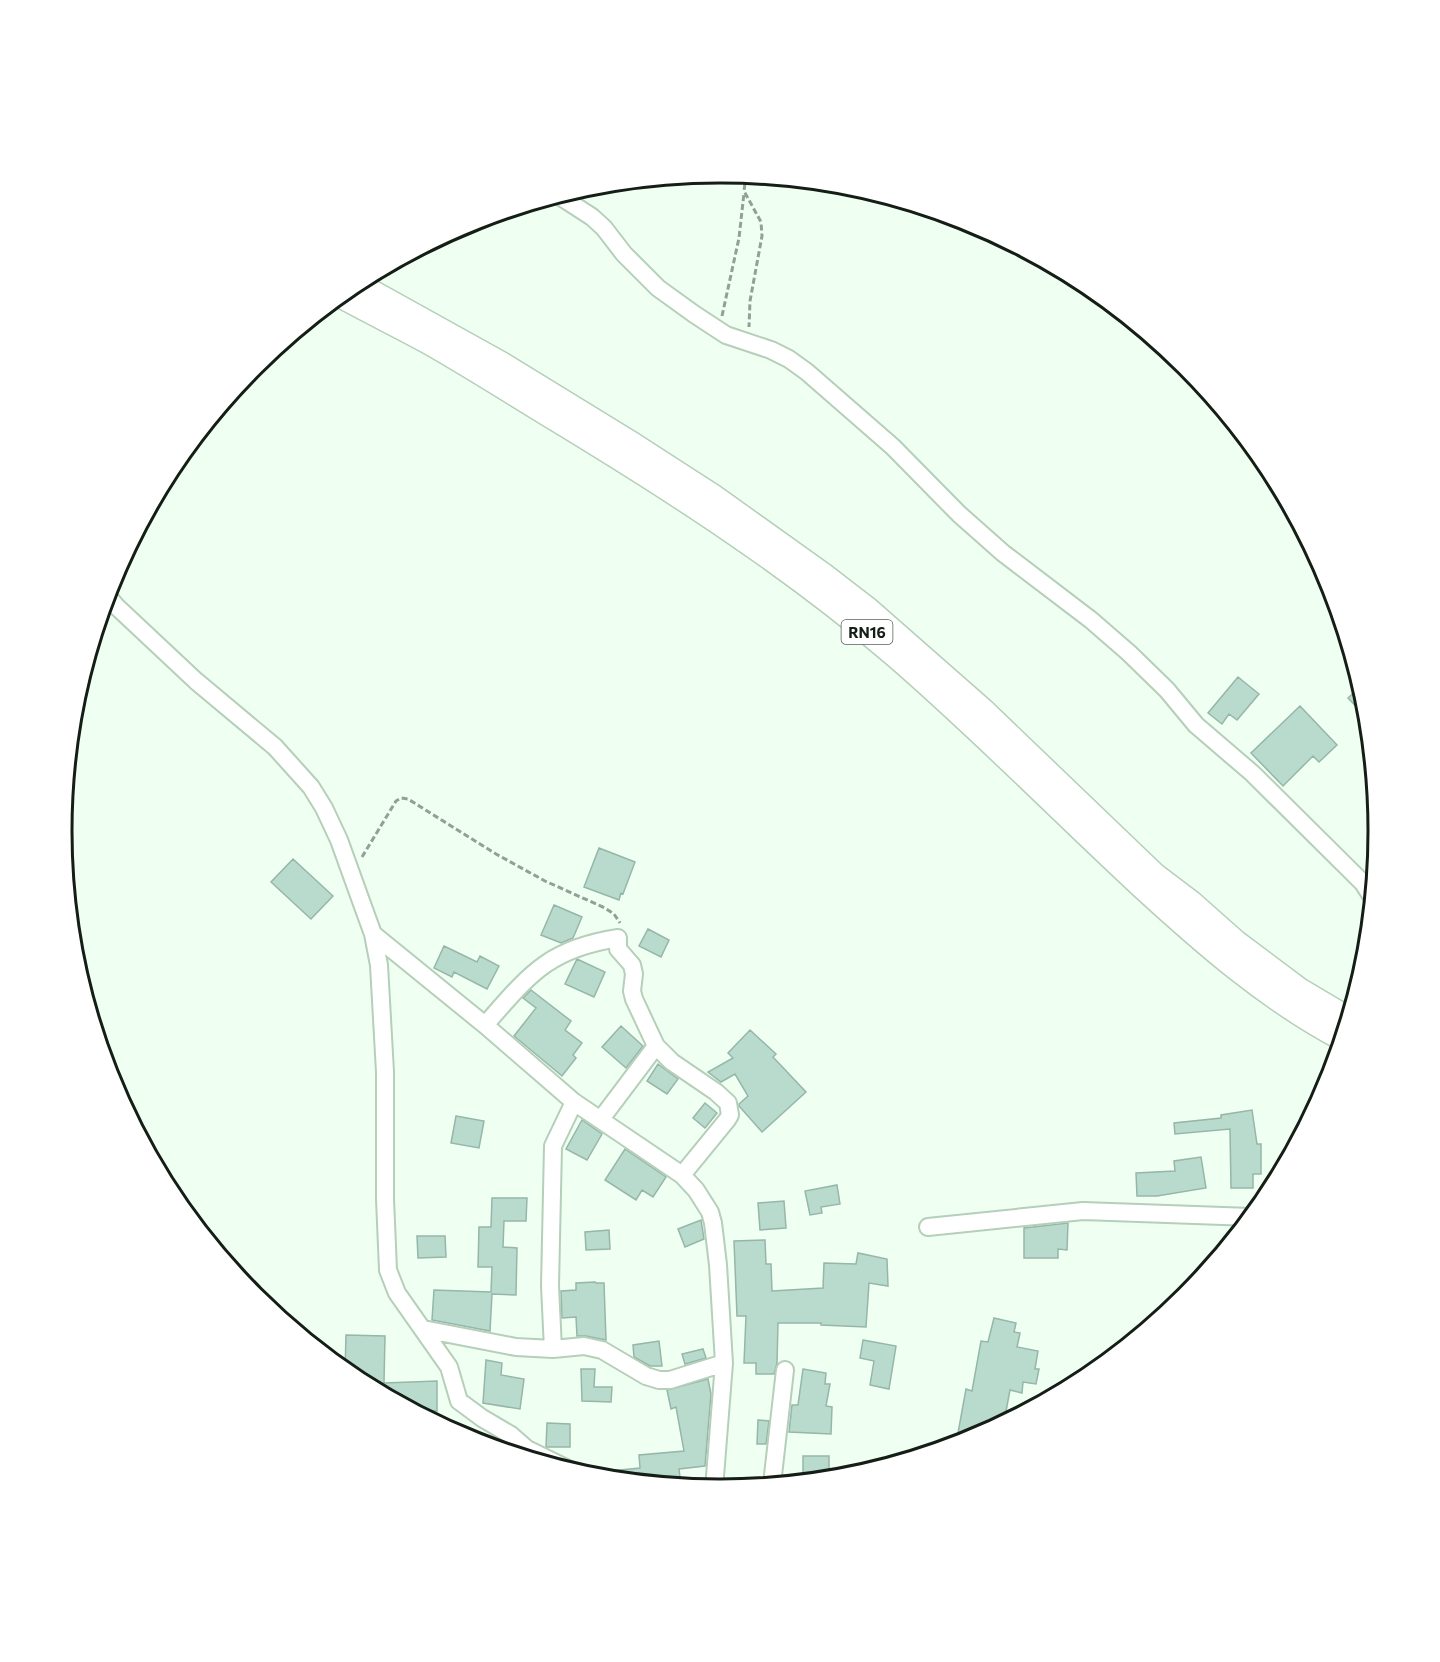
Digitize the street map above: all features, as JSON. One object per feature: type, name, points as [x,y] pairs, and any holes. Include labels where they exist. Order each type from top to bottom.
[{"type":"highway","name":"RN16","points":[[365,289],[501,364],[633,445],[712,496],[824,576],[868,610],[983,711],[1154,875],[1191,903],[1234,942],[1299,990],[1341,1015]]},
{"type":"highway","name":"RN16","points":[[349,300],[428,342],[623,459],[701,510],[815,590],[928,684],[1082,832],[1180,921],[1288,1005],[1335,1034]]},
{"type":"street","points":[[568,201],[592,217],[658,288],[719,330],[748,344],[771,350],[807,372],[892,447],[959,514],[1003,553],[1091,620],[1167,690],[1196,725],[1271,792],[1365,887]]},
{"type":"street","points":[[114,603],[196,681],[275,747],[311,787],[324,808],[339,840],[373,934],[379,965],[383,1024],[388,1270],[397,1293],[449,1367],[459,1401],[511,1435],[530,1450]]},
{"type":"street","points":[[373,934],[485,1025],[574,1102],[682,1174],[710,1212],[718,1265],[724,1364],[715,1479]]},
{"type":"street","points":[[485,1025],[524,981],[549,960],[590,943],[618,938],[618,949],[626,957],[633,970],[634,999],[656,1046],[672,1062],[716,1092],[728,1103],[730,1109],[727,1120],[682,1174]]},
{"type":"street","points":[[601,1119],[656,1046]]},
{"type":"street","points":[[553,1348],[550,1286],[552,1146],[574,1102]]},
{"type":"street","points":[[928,1227],[1083,1211],[1240,1217]]},
{"type":"street","points":[[423,1329],[516,1347],[584,1346],[602,1350],[646,1376],[659,1380],[670,1380],[724,1364]]},
{"type":"street","points":[[773,1477],[785,1370]]},
{"type":"path","points":[[719,330],[735,261],[745,184]]},
{"type":"path","points":[[744,191],[761,222],[762,236],[750,301],[748,344]]},
{"type":"path","points":[[351,874],[394,804],[401,798],[408,799],[545,881],[609,911],[618,918],[620,923],[618,938]]},
{"type":"building","points":[[1238,677],[1259,694],[1237,720],[1229,714],[1222,724],[1208,713]]},
{"type":"building","points":[[1353,693],[1356,707],[1348,698]]},
{"type":"building","points":[[1300,706],[1337,745],[1319,762],[1313,756],[1283,786],[1251,753]]},
{"type":"building","points":[[599,848],[635,862],[619,900],[584,887]]},
{"type":"building","points":[[293,859],[333,896],[311,919],[271,882]]},
{"type":"building","points":[[554,905],[582,917],[573,938],[561,943],[541,935]]},
{"type":"building","points":[[648,929],[669,940],[661,957],[639,946]]},
{"type":"building","points":[[444,946],[477,962],[480,956],[499,966],[487,989],[454,972],[452,977],[434,968]]},
{"type":"building","points":[[577,959],[605,972],[594,997],[565,984]]},
{"type":"building","points":[[531,990],[571,1021],[565,1030],[582,1043],[573,1055],[576,1058],[562,1076],[514,1036],[536,1008],[523,998]]},
{"type":"building","points":[[621,1026],[643,1046],[626,1068],[602,1047]]},
{"type":"building","points":[[750,1030],[776,1054],[773,1057],[806,1092],[762,1132],[739,1106],[748,1096],[735,1074],[721,1082],[708,1072],[733,1058],[728,1053]]},
{"type":"building","points":[[658,1064],[678,1079],[667,1094],[647,1081]]},
{"type":"building","points":[[705,1103],[717,1113],[705,1128],[693,1118]]},
{"type":"building","points":[[1252,1110],[1257,1144],[1261,1144],[1261,1174],[1253,1174],[1253,1188],[1231,1188],[1230,1129],[1175,1134],[1174,1123],[1221,1118],[1221,1115]]},
{"type":"building","points":[[456,1116],[484,1121],[479,1148],[451,1143]]},
{"type":"building","points":[[582,1120],[602,1134],[587,1160],[566,1149]]},
{"type":"building","points":[[625,1149],[666,1177],[653,1197],[642,1190],[636,1200],[605,1180]]},
{"type":"building","points":[[1201,1157],[1206,1188],[1157,1196],[1137,1196],[1136,1173],[1175,1171],[1174,1161]]},
{"type":"building","points":[[837,1185],[840,1204],[821,1207],[822,1213],[810,1215],[805,1191]]},
{"type":"building","points":[[492,1198],[527,1198],[526,1221],[504,1221],[503,1247],[517,1248],[516,1295],[492,1294],[490,1331],[432,1320],[434,1290],[491,1292],[492,1267],[478,1267],[479,1227],[491,1227]]},
{"type":"building","points":[[784,1201],[786,1228],[760,1230],[758,1203]]},
{"type":"building","points":[[701,1220],[704,1239],[685,1247],[678,1229]]},
{"type":"building","points":[[1068,1223],[1067,1250],[1058,1249],[1058,1258],[1024,1258],[1024,1228]]},
{"type":"building","points":[[609,1230],[610,1249],[586,1250],[585,1232]]},
{"type":"building","points":[[417,1236],[445,1236],[446,1257],[418,1258]]},
{"type":"building","points":[[765,1240],[766,1264],[771,1264],[772,1291],[823,1288],[824,1263],[856,1264],[858,1253],[887,1259],[888,1286],[869,1283],[866,1327],[821,1325],[821,1323],[778,1323],[777,1363],[774,1374],[756,1374],[756,1363],[744,1363],[746,1316],[737,1316],[734,1241]]},
{"type":"building","points":[[576,1283],[604,1283],[606,1340],[577,1336],[576,1317],[562,1318],[561,1291],[576,1290]]},
{"type":"building","points":[[994,1318],[1016,1323],[1014,1332],[1020,1333],[1017,1347],[1038,1351],[1035,1369],[1039,1369],[1036,1384],[1023,1382],[1022,1393],[1010,1390],[1006,1413],[958,1434],[966,1389],[972,1391],[981,1341],[988,1342]]},
{"type":"building","points":[[346,1335],[385,1336],[384,1383],[437,1381],[437,1411],[431,1411],[396,1392],[345,1359]]},
{"type":"building","points":[[863,1340],[896,1346],[889,1389],[870,1385],[874,1361],[860,1358]]},
{"type":"building","points":[[659,1341],[662,1366],[650,1366],[634,1357],[633,1345]]},
{"type":"building","points":[[703,1349],[706,1358],[685,1364],[682,1354]]},
{"type":"building","points":[[486,1360],[502,1363],[501,1375],[524,1379],[520,1409],[483,1403]]},
{"type":"building","points":[[581,1369],[595,1369],[594,1387],[612,1387],[611,1402],[582,1401]]},
{"type":"building","points":[[803,1369],[826,1373],[825,1384],[830,1384],[826,1406],[832,1407],[831,1434],[789,1432],[792,1405],[798,1405]]},
{"type":"building","points":[[708,1379],[711,1394],[705,1466],[679,1469],[680,1478],[617,1470],[640,1468],[639,1455],[684,1451],[676,1407],[671,1409],[667,1390]]},
{"type":"building","points":[[758,1420],[769,1421],[766,1444],[757,1444]]},
{"type":"building","points":[[547,1423],[570,1424],[570,1447],[546,1447]]},
{"type":"building","points":[[803,1456],[829,1456],[829,1469],[803,1473]]}]
